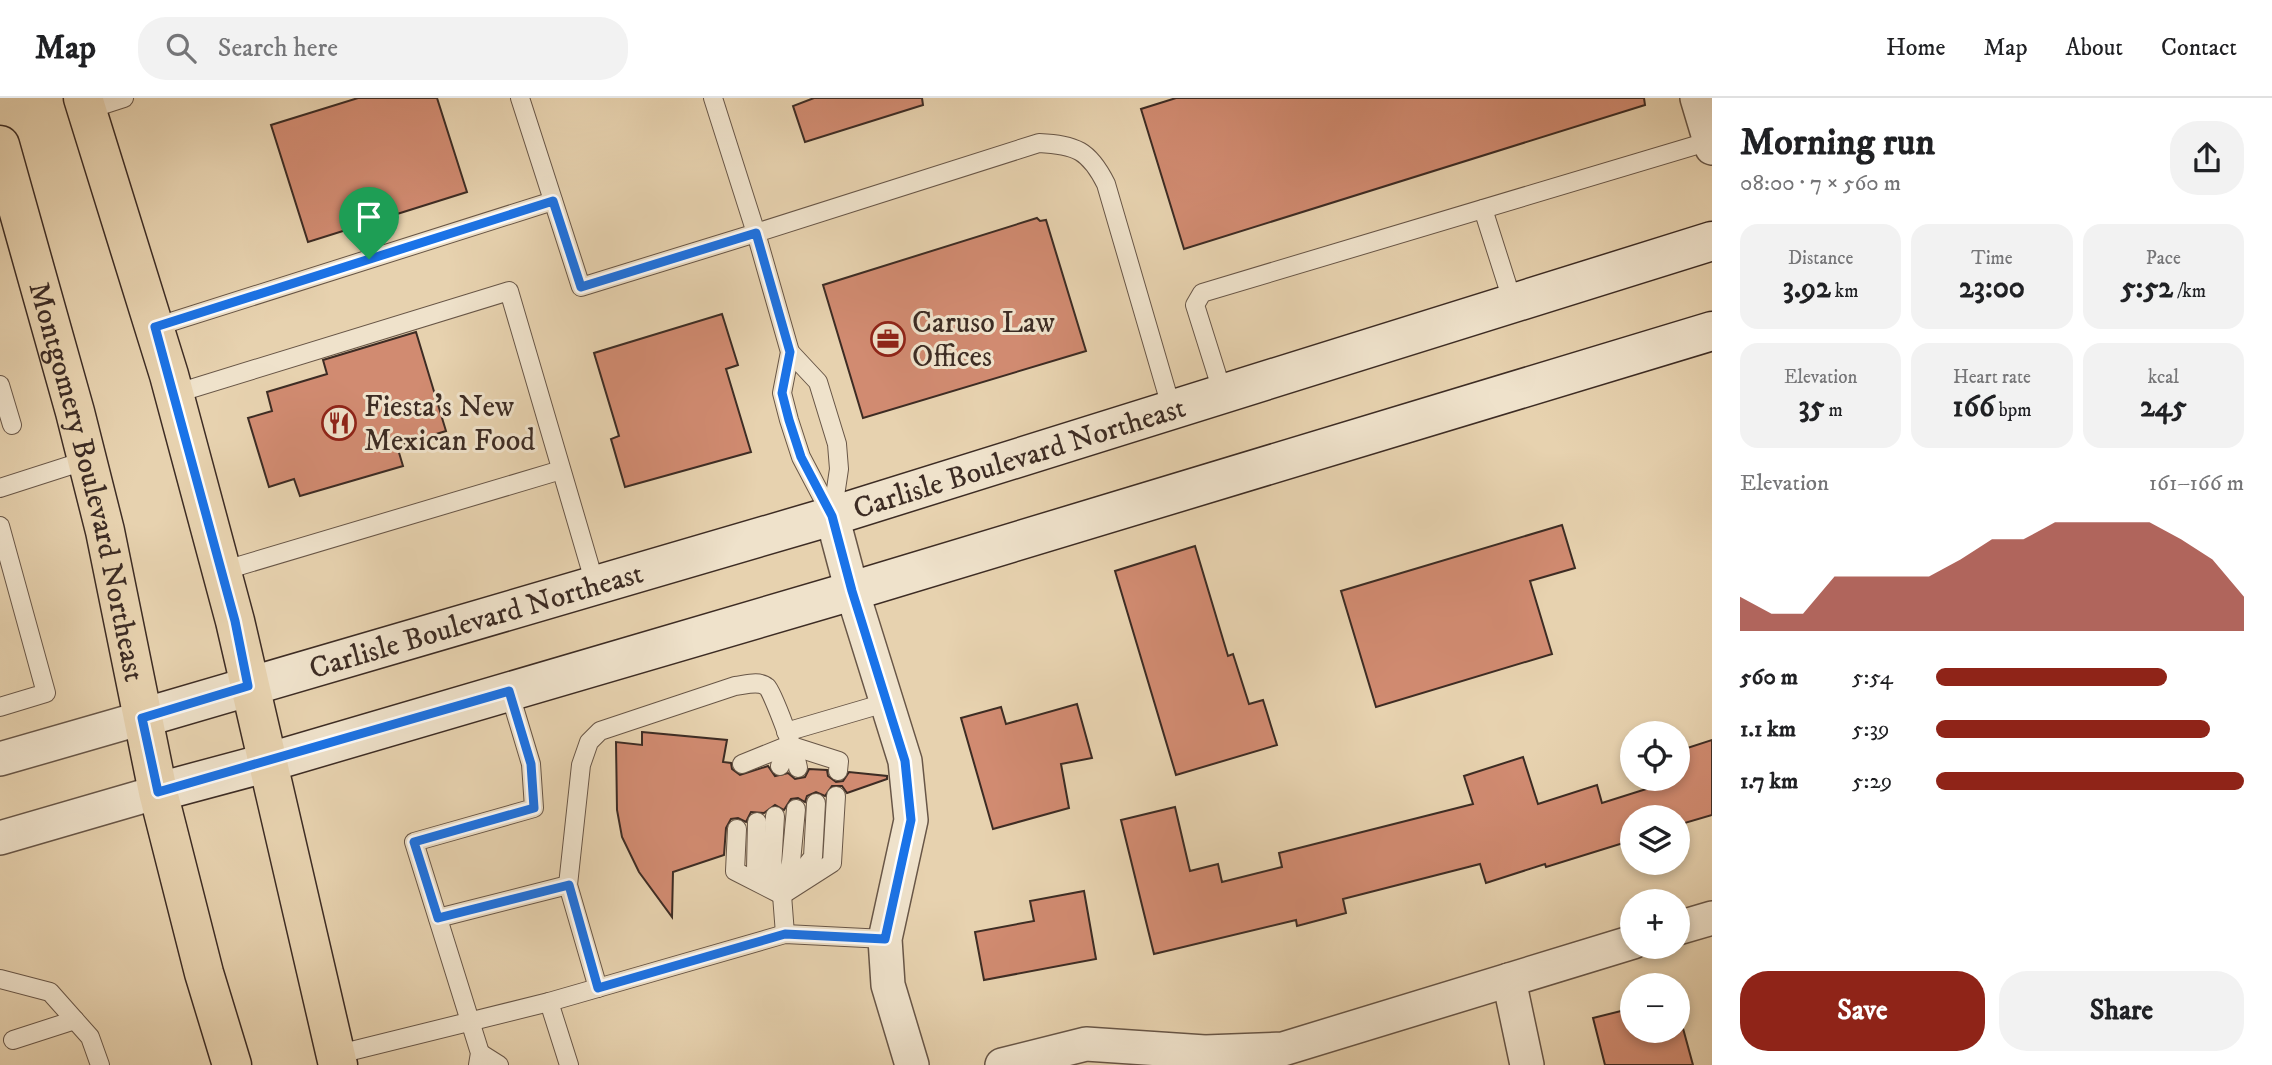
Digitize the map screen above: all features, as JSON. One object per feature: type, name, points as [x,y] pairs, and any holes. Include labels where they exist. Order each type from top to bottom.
[{"type":"main road","points":[[85,104],[155,327],[222,571],[337,1060]]},
{"type":"main road","name":"Montgomery Boulevard Northeast","points":[[0,145],[7,194],[87,460],[158,792],[204,973],[232,1065]]},
{"type":"main road","name":"Carlisle Boulevard Northeast","points":[[142,718],[832,516],[1712,241]]},
{"type":"main road","points":[[158,792],[266,763],[852,591],[1712,331]]},
{"type":"street","points":[[832,516],[885,703],[905,761],[911,820],[885,939],[888,985],[912,1065]]},
{"type":"street","name":"Carlisle Boulevard Northeast","points":[[0,759],[142,718]]},
{"type":"street","points":[[0,838],[158,792]]},
{"type":"street","points":[[1690,924],[1712,918]]},
{"type":"street","points":[[1002,1065],[1086,1044],[1205,1052],[1283,1049],[1620,946]]},
{"type":"street","points":[[1509,980],[1527,1065]]},
{"type":"lane","points":[[85,104],[124,98]]},
{"type":"lane","points":[[520,98],[581,287],[1039,143],[1070,145],[1095,162],[1106,184],[1172,410]]},
{"type":"lane","points":[[713,98],[790,352],[782,393],[787,411],[801,457],[832,516]]},
{"type":"lane","points":[[1223,394],[1195,305],[1202,293],[1483,209],[1707,125]]},
{"type":"lane","points":[[155,327],[553,201]]},
{"type":"lane","points":[[1483,209],[1513,303]]},
{"type":"lane","points":[[174,394],[509,291],[596,584]]},
{"type":"lane","points":[[790,352],[818,382],[836,444],[839,469],[832,516]]},
{"type":"lane","points":[[0,385],[12,425]]},
{"type":"lane","points":[[0,488],[87,460]]},
{"type":"lane","points":[[222,571],[561,470]]},
{"type":"lane","points":[[0,526],[46,693],[0,707]]},
{"type":"lane","points":[[598,988],[569,885],[581,765],[589,742],[600,731],[735,686],[758,683],[768,688],[775,699],[787,739],[789,767]]},
{"type":"lane","points":[[499,1065],[479,1059],[414,842],[534,808],[531,764],[509,691]]},
{"type":"lane","points":[[742,764],[787,739],[885,703]]},
{"type":"lane","points":[[761,765],[787,739]]},
{"type":"lane","points":[[787,739],[819,761],[819,769]]},
{"type":"lane","points":[[787,739],[839,761],[838,771]]},
{"type":"lane","points":[[782,895],[832,863],[836,796]]},
{"type":"lane","points":[[782,895],[813,857],[816,803]]},
{"type":"lane","points":[[782,895],[791,862],[796,809]]},
{"type":"lane","points":[[775,816],[772,868],[782,895],[785,934]]},
{"type":"lane","points":[[757,822],[756,869],[782,895]]},
{"type":"lane","points":[[737,829],[735,871],[782,895]]},
{"type":"lane","points":[[438,918],[569,885]]},
{"type":"lane","points":[[337,1060],[785,934],[885,939]]},
{"type":"lane","points":[[0,979],[50,992],[90,1037],[100,1065]]},
{"type":"lane","points":[[550,1002],[569,1065]]},
{"type":"lane","points":[[13,1040],[75,1020]]},
{"type":"building","points":[[358,98],[437,98],[467,192],[308,242],[271,125]]},
{"type":"building","points":[[814,98],[922,98],[923,105],[805,142],[793,106]]},
{"type":"building","points":[[1176,98],[1644,98],[1645,105],[1184,249],[1141,109]]},
{"type":"building","points":[[1037,218],[1040,221],[1046,220],[1086,351],[863,418],[823,285]]},
{"type":"building","points":[[722,314],[738,365],[726,369],[751,452],[625,487],[611,439],[619,436],[594,353]]},
{"type":"building","points":[[416,332],[446,431],[397,446],[403,466],[300,496],[294,479],[269,487],[248,418],[272,411],[267,392],[327,374],[323,360]]},
{"type":"building","points":[[1562,525],[1575,568],[1530,581],[1552,654],[1376,707],[1341,591]]},
{"type":"building","points":[[1195,546],[1228,656],[1233,654],[1249,704],[1263,700],[1277,745],[1176,775],[1115,571]]},
{"type":"building","points":[[1077,704],[1092,758],[1061,764],[1069,808],[993,829],[961,718],[1001,707],[1006,724]]},
{"type":"building","points":[[642,732],[727,740],[723,762],[731,763],[732,769],[740,775],[768,766],[775,776],[788,773],[795,779],[805,777],[809,769],[827,770],[828,776],[836,782],[843,781],[849,772],[887,776],[887,779],[847,793],[842,786],[832,786],[825,796],[816,792],[807,796],[805,802],[798,798],[791,799],[784,810],[775,805],[764,813],[751,812],[746,822],[738,818],[731,819],[726,828],[724,855],[673,872],[672,917],[639,872],[622,837],[617,810],[616,742],[642,745]]},
{"type":"building","points":[[1712,740],[1712,815],[1690,821],[1690,805],[1620,805],[1620,844],[1486,883],[1480,864],[1343,899],[1346,913],[1297,926],[1296,920],[1154,954],[1121,820],[1175,807],[1190,871],[1218,864],[1222,882],[1282,867],[1279,853],[1473,804],[1464,776],[1523,757],[1538,804],[1597,785],[1602,803],[1640,791],[1690,791],[1690,747]]},
{"type":"building","points":[[1084,891],[1096,959],[984,980],[975,932],[1034,921],[1030,901]]},
{"type":"building","points":[[1620,1011],[1620,1043],[1687,1043],[1693,1065],[1605,1065],[1593,1018]]},
{"type":"place","name":"Caruso Law Offices","points":[[888,339]]},
{"type":"place","name":"Fiesta’s New Mexican Food","points":[[339,423]]},
{"type":"route","points":[[553,201],[581,287],[756,233],[790,352],[782,393],[789,420],[801,457],[832,516],[885,703],[905,761],[911,820],[885,939],[785,934],[598,988],[569,885],[438,918],[414,842],[534,808],[531,764],[509,691],[158,792],[142,718],[248,686],[235,621],[155,327],[369,259],[553,201]]}]
